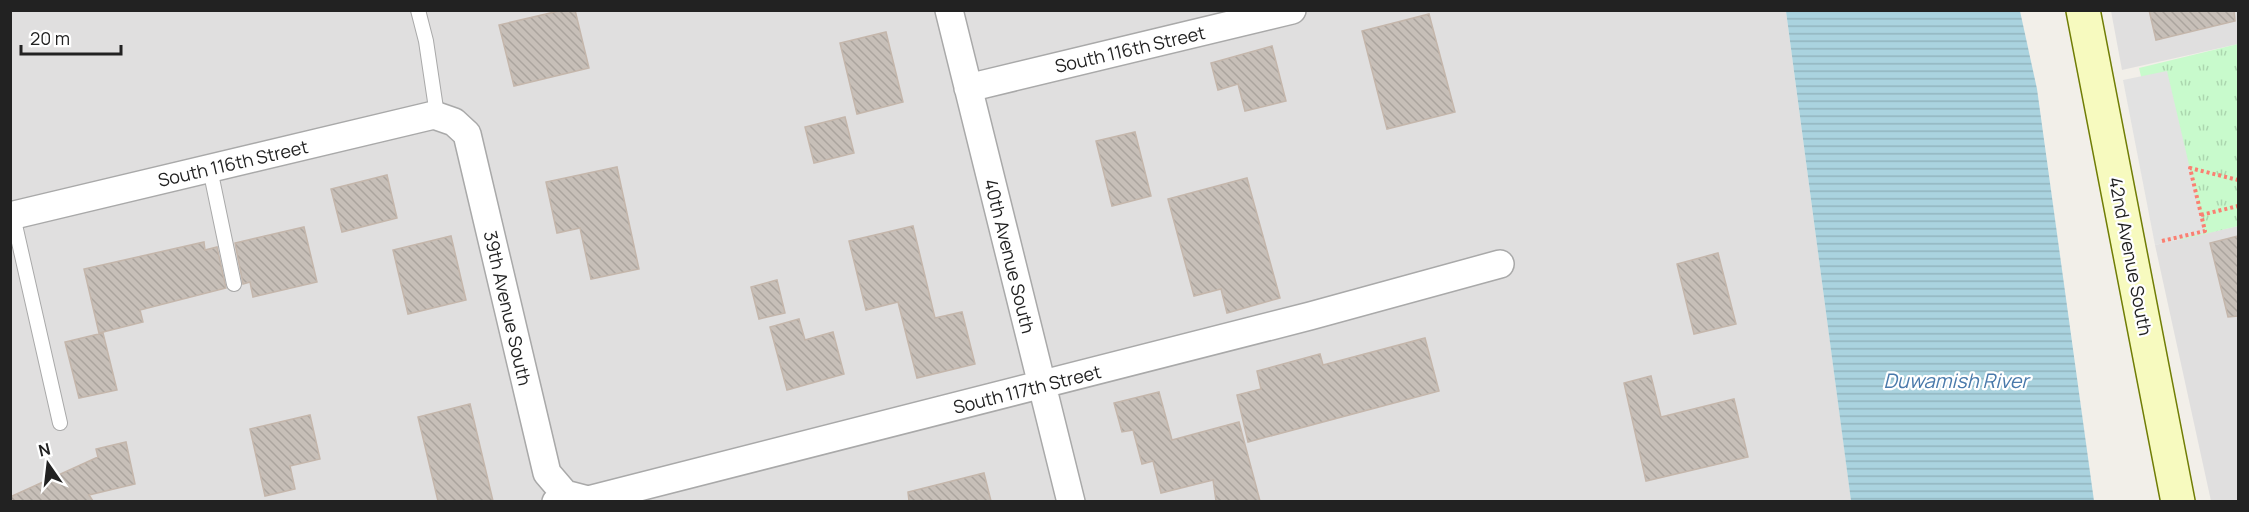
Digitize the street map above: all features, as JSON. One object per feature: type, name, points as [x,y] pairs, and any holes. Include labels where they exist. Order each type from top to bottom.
[{"type":"street","name":"40th Avenue South","points":[[949,10],[1071,501]]},
{"type":"street","name":"South 116th Street","points":[[968,88],[1292,10]]},
{"type":"street","name":"42nd Avenue South","points":[[2083,10],[2178,501]]},
{"type":"street","name":"South 116th Street","points":[[12,216],[210,169],[445,118]]},
{"type":"street","name":"39th Avenue South","points":[[445,118],[467,134],[547,473],[560,498]]},
{"type":"street","name":"South 117th Street","points":[[560,498],[588,500],[1310,316],[1500,264]]},
{"type":"lane","points":[[418,10],[445,118]]},
{"type":"lane","points":[[210,169],[234,284]]},
{"type":"lane","points":[[12,216],[60,423]]},
{"type":"path","points":[[2151,244],[2205,231],[2190,168],[2238,180]]},
{"type":"path","points":[[2201,215],[2238,206]]},
{"type":"shaded area","points":[[10,11],[1786,11],[1851,501],[11,501]]},
{"type":"shaded area","points":[[2111,11],[2238,11],[2238,44],[2122,70]]},
{"type":"shaded area","points":[[2167,71],[2205,233],[2155,245],[2123,80]]},
{"type":"shaded area","points":[[2238,226],[2238,501],[2211,501],[2155,245]]},
{"type":"green space","points":[[2238,44],[2238,226],[2180,240],[2139,68]]},
{"type":"water","name":"Duwamish River","points":[[1786,11],[2020,11],[2037,89],[2094,501],[1851,501]]},
{"type":"building","points":[[563,10],[575,10],[589,68],[514,86],[499,25]]},
{"type":"building","points":[[2149,10],[2234,10],[2235,21],[2156,40]]},
{"type":"building","points":[[1429,14],[1455,112],[1387,129],[1362,31]]},
{"type":"building","points":[[886,32],[903,102],[857,114],[840,43]]},
{"type":"building","points":[[1272,46],[1286,101],[1245,111],[1238,84],[1218,90],[1211,63]]},
{"type":"building","points":[[845,117],[854,153],[814,163],[805,127]]},
{"type":"building","points":[[1135,132],[1151,196],[1112,206],[1096,141]]},
{"type":"building","points":[[617,167],[639,269],[591,279],[580,228],[557,233],[546,182]]},
{"type":"building","points":[[387,175],[397,218],[342,232],[331,189]]},
{"type":"building","points":[[1247,178],[1280,298],[1227,313],[1221,289],[1194,296],[1168,199]]},
{"type":"building","points":[[913,226],[935,318],[962,312],[975,364],[917,378],[898,302],[866,310],[849,241]]},
{"type":"building","points":[[304,227],[317,282],[253,297],[250,282],[243,284],[235,243]]},
{"type":"building","points":[[451,236],[466,300],[408,314],[393,250]]},
{"type":"building","points":[[2238,236],[2238,316],[2228,317],[2210,243]]},
{"type":"building","points":[[204,242],[205,250],[217,247],[226,288],[140,310],[143,322],[99,333],[84,269]]},
{"type":"building","points":[[1718,253],[1736,324],[1694,334],[1677,264]]},
{"type":"building","points":[[777,280],[785,313],[759,319],[751,287]]},
{"type":"building","points":[[799,319],[805,340],[833,332],[844,374],[787,390],[770,327]]},
{"type":"building","points":[[103,333],[117,390],[79,398],[65,342]]},
{"type":"building","points":[[1425,338],[1439,391],[1248,442],[1237,395],[1261,389],[1257,371],[1320,354],[1323,365]]},
{"type":"building","points":[[1651,376],[1661,417],[1734,399],[1748,457],[1646,481],[1624,383]]},
{"type":"building","points":[[1159,392],[1172,440],[1239,422],[1260,501],[1216,501],[1213,480],[1161,493],[1153,461],[1142,464],[1133,430],[1122,432],[1114,403]]},
{"type":"building","points":[[470,404],[493,501],[438,501],[418,417]]},
{"type":"building","points":[[310,415],[320,459],[290,466],[295,489],[265,496],[250,429]]},
{"type":"building","points":[[126,442],[135,484],[89,495],[93,501],[10,501],[10,497],[98,457],[96,449]]},
{"type":"building","points":[[984,473],[991,501],[909,501],[908,492]]}]
